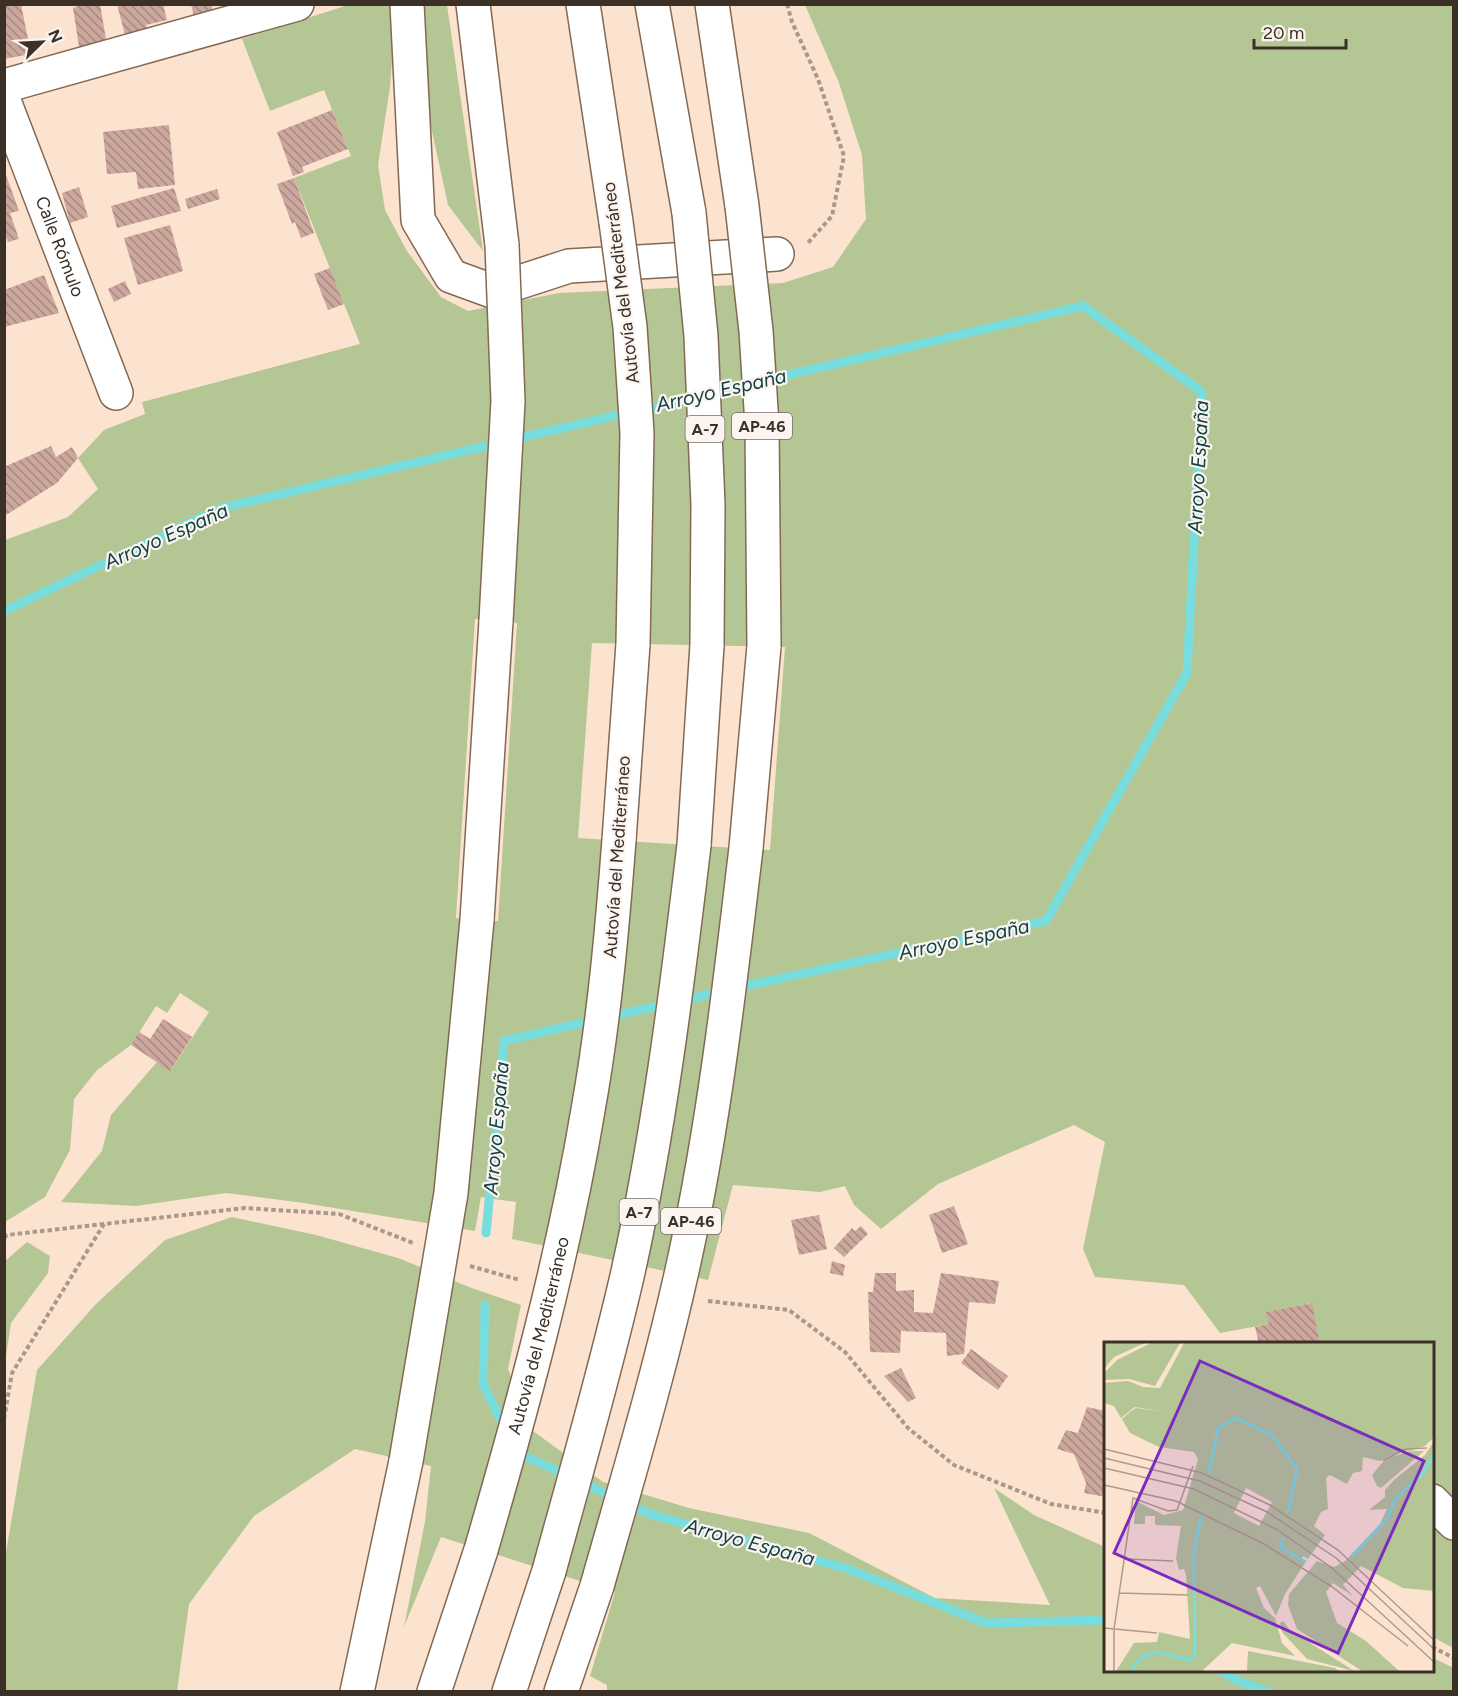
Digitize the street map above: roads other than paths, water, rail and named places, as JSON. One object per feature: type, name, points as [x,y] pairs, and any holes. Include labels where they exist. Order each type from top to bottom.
[{"type":"main road","points":[[4,86],[297,4]]},
{"type":"main road","points":[[407,4],[418,220],[451,276],[492,291],[569,266],[777,254]]},
{"type":"main road","points":[[357,1692],[406,1461],[451,1193],[477,920],[508,401],[502,245],[473,4]]},
{"type":"main road","name":"Autovía del Mediterráneo","points":[[434,1692],[481,1550],[520,1417],[556,1263],[588,1110],[610,958],[633,644],[637,434],[630,327],[583,4]]},
{"type":"main road","name":"A-7","points":[[509,1692],[549,1571],[593,1413],[628,1272],[657,1120],[680,967],[694,845],[707,645],[708,505],[702,358],[689,213],[652,4]]},
{"type":"main road","name":"AP-46","points":[[561,1692],[597,1587],[649,1405],[685,1257],[710,1121],[746,848],[764,646],[762,425],[756,331],[742,206],[712,4]]},
{"type":"main road","name":"Calle Rómulo","points":[[4,101],[116,393]]},
{"type":"main road","points":[[1434,1503],[1454,1523]]},
{"type":"waterway","name":"Arroyo España","points":[[4,611],[221,508],[1083,306],[1202,392],[1187,673],[1046,921],[736,988]]},
{"type":"waterway","name":"Arroyo España","points":[[681,1001],[723,991]]},
{"type":"waterway","name":"Arroyo España","points":[[608,1017],[667,1004]]},
{"type":"waterway","name":"Arroyo España","points":[[486,1233],[504,1041],[594,1020]]},
{"type":"waterway","name":"Arroyo España","points":[[485,1305],[483,1384],[506,1431]]},
{"type":"waterway","name":"Arroyo España","points":[[516,1452],[568,1476]]},
{"type":"waterway","name":"Arroyo España","points":[[581,1482],[650,1514],[848,1569],[986,1623],[1104,1620]]},
{"type":"waterway","name":"Arroyo España","points":[[1223,1672],[1238,1681],[1268,1692]]}]
